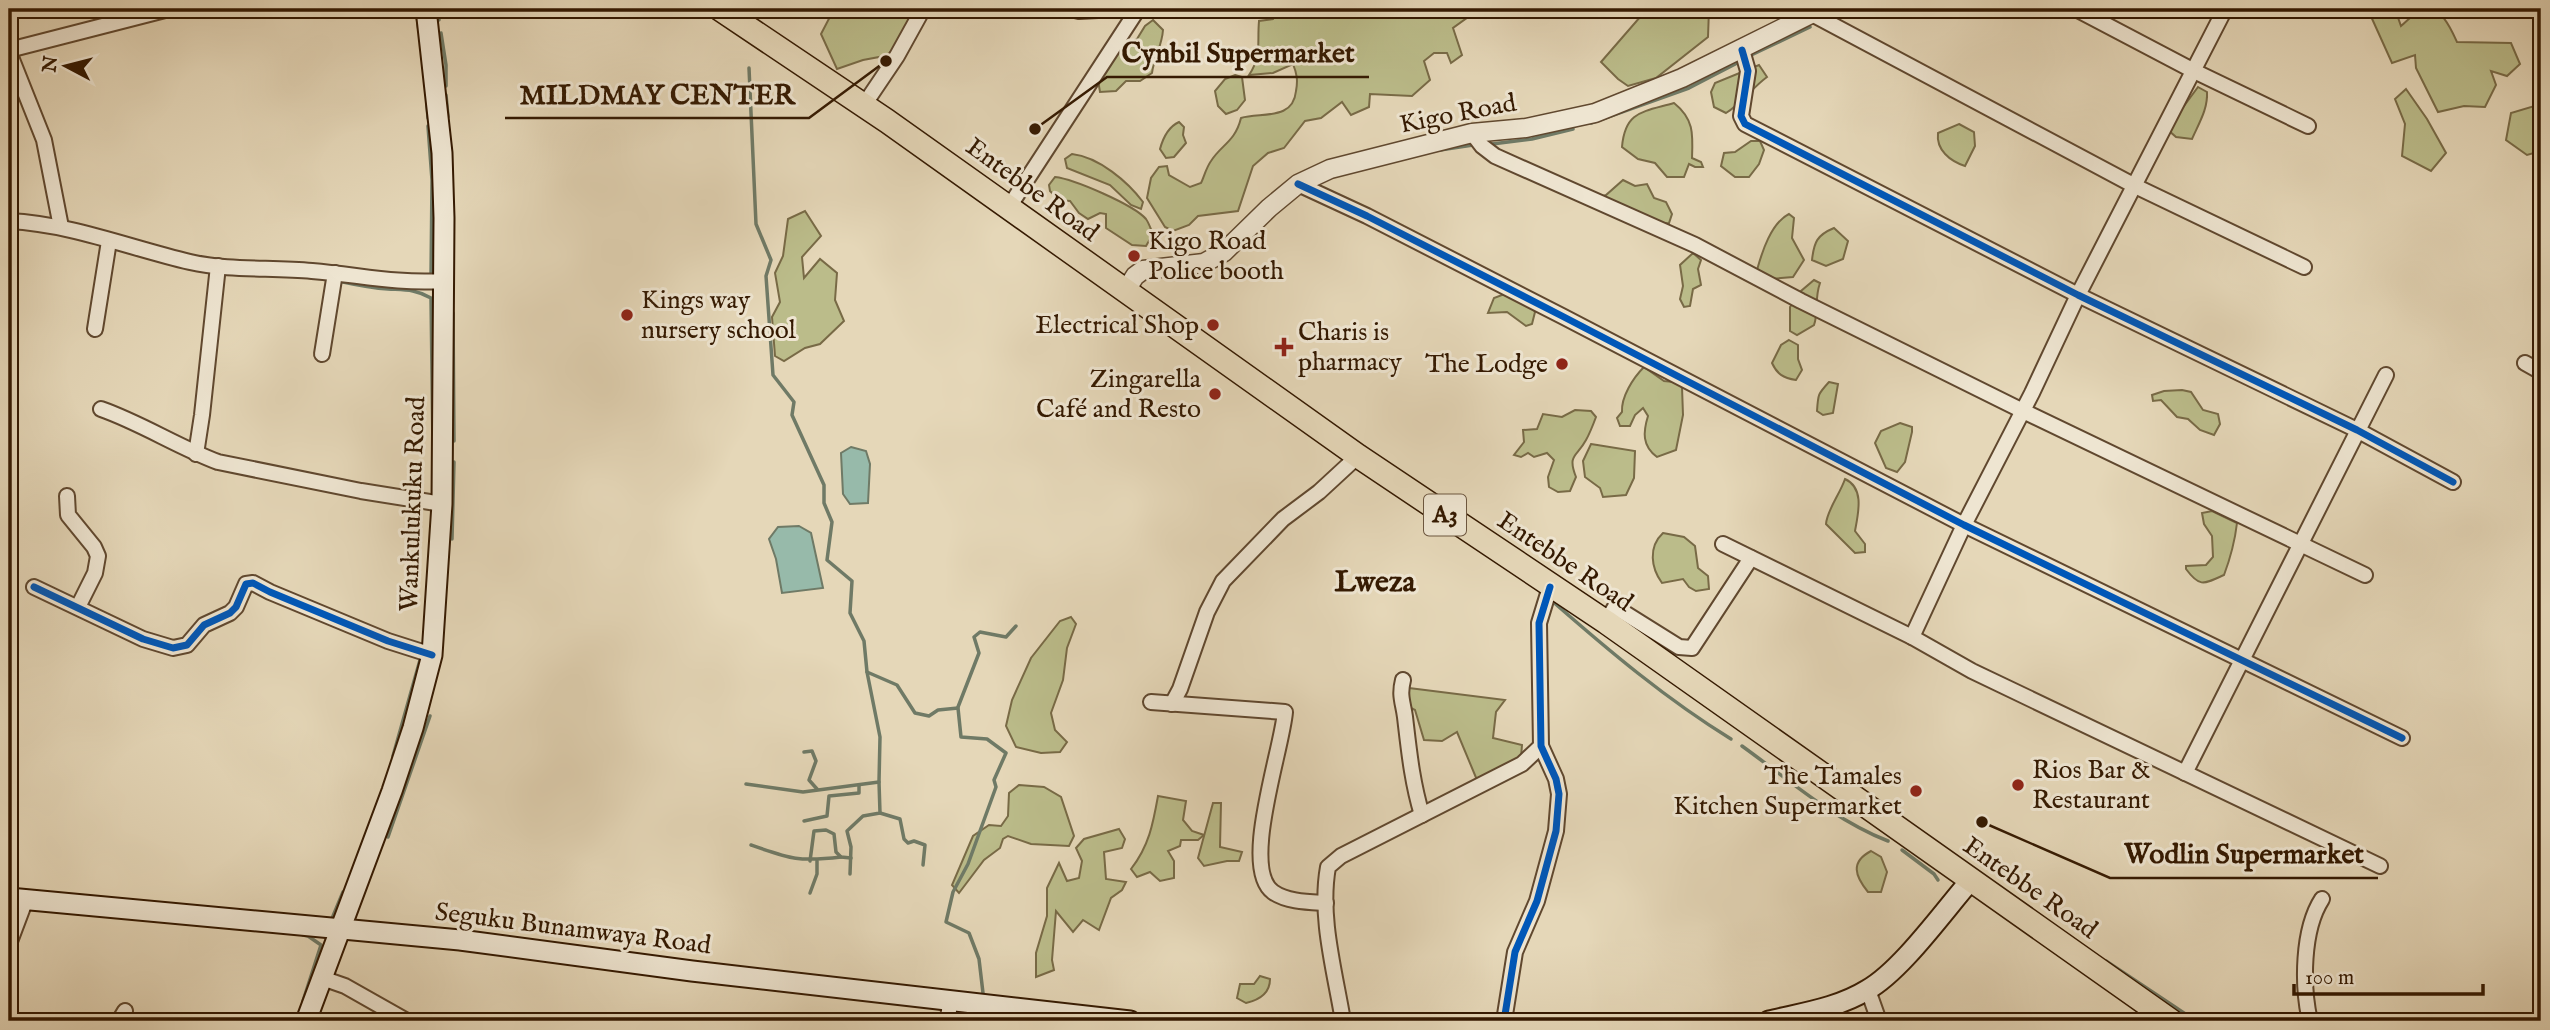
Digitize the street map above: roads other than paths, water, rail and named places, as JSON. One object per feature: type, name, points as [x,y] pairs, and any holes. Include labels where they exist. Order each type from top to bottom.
[{"type":"main road","name":"Wankulukuku Road","points":[[306,1021],[413,728],[432,655],[442,503],[444,281],[442,153],[426,9]]},
{"type":"main road","name":"Entebbe Road","points":[[720,9],[783,54],[864,105],[1358,456],[1606,622],[2171,1021]]},
{"type":"main road","points":[[1769,1021],[1846,1001],[1868,990],[1896,965],[1970,881]]},
{"type":"main road","name":"Seguku Bunamwaya Road","points":[[18,899],[460,940],[604,960],[1130,1021]]},
{"type":"street","points":[[61,227],[44,140],[9,51],[169,9]]},
{"type":"street","points":[[864,105],[897,56],[923,9]]},
{"type":"street","points":[[1070,9],[1117,9]]},
{"type":"street","points":[[1009,207],[1138,9]]},
{"type":"street","points":[[2076,9],[2194,71],[2308,126]]},
{"type":"street","points":[[1912,638],[2078,295],[2225,9]]},
{"type":"street","points":[[1816,11],[2135,186],[2304,267]]},
{"type":"street","name":"Kigo Road","points":[[1125,292],[1135,276],[1143,270],[1204,263],[1224,251],[1298,184],[1343,166],[1472,133],[1527,128],[1595,113],[1654,91],[1742,50],[1816,11]]},
{"type":"street","points":[[1742,50],[1748,71],[1741,116],[1745,124],[2078,295],[2357,430],[2453,482]]},
{"type":"street","points":[[1472,133],[1482,146],[1495,156],[1695,245],[1801,301],[2023,411],[2365,575]]},
{"type":"street","points":[[1298,184],[1367,216],[1549,309],[1964,526],[2402,737]]},
{"type":"street","points":[[9,221],[61,227],[194,263],[335,273],[412,283],[444,281]]},
{"type":"street","points":[[95,329],[109,241]]},
{"type":"street","points":[[196,454],[218,266]]},
{"type":"street","points":[[322,354],[335,273]]},
{"type":"street","points":[[2525,363],[2541,372]]},
{"type":"street","points":[[2185,773],[2386,376]]},
{"type":"street","points":[[100,409],[127,418],[196,454],[241,467],[362,491],[442,503]]},
{"type":"street","points":[[1172,704],[1207,612],[1223,581],[1283,519],[1319,492],[1358,456]]},
{"type":"street","points":[[67,496],[68,515],[98,556],[95,573],[78,607]]},
{"type":"street","points":[[1723,544],[1912,638],[1972,671],[2380,866]]},
{"type":"street","points":[[1606,622],[1615,607],[1679,648],[1692,648],[1751,558]]},
{"type":"street","points":[[34,587],[162,647],[180,648],[192,642],[204,625],[230,613],[236,607],[246,584],[253,583],[388,641],[432,655]]},
{"type":"street","points":[[1504,1021],[1515,952],[1537,901],[1556,831],[1559,794],[1556,779],[1541,746],[1539,623],[1550,586]]},
{"type":"street","points":[[1403,680],[1401,704],[1405,715],[1405,736],[1413,788],[1422,814]]},
{"type":"street","points":[[1151,702],[1285,712],[1284,731],[1260,842],[1262,875],[1266,886],[1275,894],[1303,902],[1326,903]]},
{"type":"street","points":[[1343,1021],[1326,903],[1326,877],[1332,862],[1522,764],[1541,746]]},
{"type":"street","points":[[9,944],[18,899]]},
{"type":"street","points":[[2310,1021],[2306,1005],[2309,926],[2313,912],[2322,899]]},
{"type":"street","points":[[323,978],[345,986],[407,1021]]},
{"type":"street","points":[[1868,990],[1879,1021]]},
{"type":"street","points":[[948,1021],[950,1000]]},
{"type":"waterway","points":[[416,9],[419,31]]},
{"type":"waterway","points":[[438,9],[439,20]]},
{"type":"waterway","points":[[1747,57],[1810,27]]},
{"type":"waterway","points":[[441,33],[446,86]]},
{"type":"waterway","points":[[1591,123],[1689,88],[1741,61]]},
{"type":"waterway","points":[[749,68],[756,224],[771,260],[766,276],[773,375],[794,402],[792,415],[824,485],[824,503],[832,522],[827,560],[852,581],[850,613],[864,641],[867,672],[897,685],[915,713],[929,716],[938,710],[958,708],[961,737],[987,739],[1006,753],[994,780],[996,787],[968,864],[953,892],[946,922],[969,933],[979,959],[983,993]]},
{"type":"waterway","points":[[446,95],[448,117]]},
{"type":"waterway","points":[[427,105],[428,118]]},
{"type":"waterway","points":[[428,126],[432,180],[431,278]]},
{"type":"waterway","points":[[1492,144],[1532,139],[1573,129]]},
{"type":"waterway","points":[[1440,150],[1473,145]]},
{"type":"waterway","points":[[343,282],[410,290],[431,298],[433,449]]},
{"type":"waterway","points":[[453,313],[454,441]]},
{"type":"waterway","points":[[452,539],[454,462]]},
{"type":"waterway","points":[[1551,600],[1638,673],[1731,739]]},
{"type":"waterway","points":[[958,707],[979,653],[974,637],[980,632],[1006,637],[1016,626]]},
{"type":"waterway","points":[[393,756],[420,660]]},
{"type":"waterway","points":[[746,784],[803,792],[879,782],[880,737],[867,672]]},
{"type":"waterway","points":[[388,837],[430,716]]},
{"type":"waterway","points":[[1742,746],[1830,810],[1888,841]]},
{"type":"waterway","points":[[804,752],[812,751],[816,761],[809,780],[817,789]]},
{"type":"waterway","points":[[850,874],[851,847],[847,831],[863,816],[880,813],[879,782]]},
{"type":"waterway","points":[[804,821],[827,816],[829,796],[859,793],[859,786]]},
{"type":"waterway","points":[[880,813],[900,819],[904,839],[908,843],[914,841],[925,845],[923,865]]},
{"type":"waterway","points":[[810,861],[814,831],[826,830],[834,834],[836,852],[841,857],[851,858]]},
{"type":"waterway","points":[[751,845],[795,858],[841,857]]},
{"type":"waterway","points":[[1902,850],[1938,880]]},
{"type":"waterway","points":[[810,893],[817,874],[817,861]]},
{"type":"waterway","points":[[331,921],[343,892]]},
{"type":"waterway","points":[[303,935],[321,945],[303,1001]]},
{"type":"waterway","points":[[2106,961],[2196,1021]]},
{"type":"waterway","points":[[985,1016],[987,1021]]},
{"type":"place","name":"MILDMAY CENTER","points":[[886,61]]},
{"type":"place","name":"Cynbil Supermarket","points":[[1035,129]]},
{"type":"place","name":"Kigo Road Police booth","points":[[1134,256]]},
{"type":"place","name":"Kings way nursery school","points":[[627,315]]},
{"type":"place","name":"Electrical Shop","points":[[1213,325]]},
{"type":"place","name":"Charis is pharmacy","points":[[1284,347]]},
{"type":"place","name":"The Lodge","points":[[1562,364]]},
{"type":"place","name":"Zingarella Café and Resto","points":[[1215,394]]},
{"type":"place","name":"Rios Bar & Restaurant","points":[[2018,785]]},
{"type":"place","name":"The Tamales Kitchen Supermarket","points":[[1916,791]]},
{"type":"place","name":"Wodlin Supermarket","points":[[1982,822]]},
{"type":"district","name":"Lweza","points":[[1375,583]]}]
